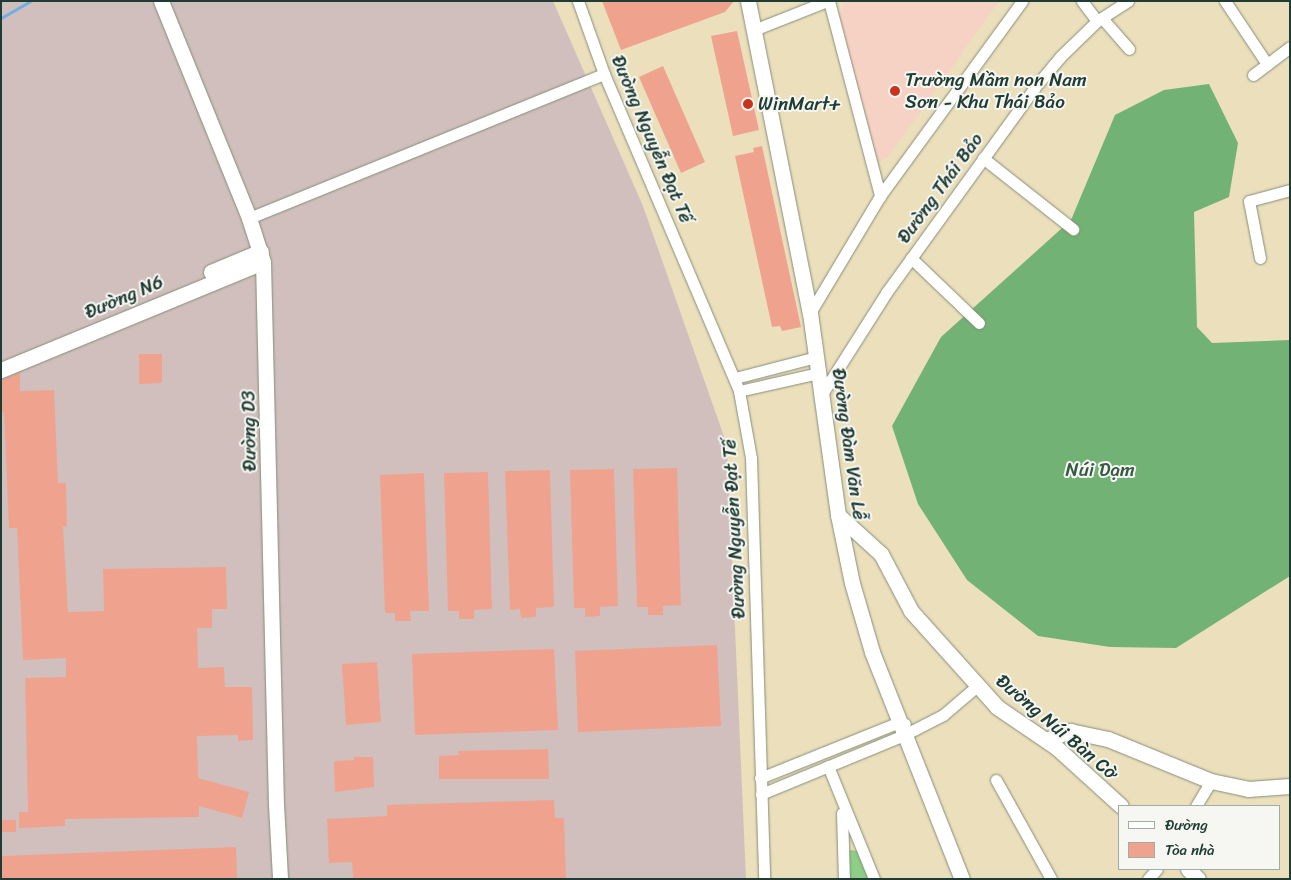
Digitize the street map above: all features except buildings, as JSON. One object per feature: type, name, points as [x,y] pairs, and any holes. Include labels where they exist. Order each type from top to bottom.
[{"type":"main road","name":"Đường D3","points":[[161,1],[249,218],[262,257],[276,804],[280,879]]},
{"type":"main road","name":"Đường Đàm Văn Lễ","points":[[748,1],[756,29],[810,313],[838,515],[872,652],[962,879]]},
{"type":"main road","name":"Đường N6","points":[[1,360],[262,257]]},
{"type":"main road","name":"Đường N6","points":[[1,370],[262,257]]},
{"type":"main road","name":"Đường Núi Bàn Cờ","points":[[838,515],[881,554],[910,611],[997,707],[1046,740],[1119,805]]},
{"type":"main road","points":[[1046,740],[1070,731],[1108,740],[1211,781],[1248,788],[1290,786]]},
{"type":"main road","points":[[1189,870],[1198,879]]},
{"type":"street","name":"Đường Nguyễn Đạt Tế","points":[[578,1],[604,74],[739,391],[751,458],[764,879]]},
{"type":"street","points":[[756,29],[828,1],[880,196]]},
{"type":"street","points":[[810,313],[880,196],[1022,1]]},
{"type":"street","points":[[1082,1],[1129,49]]},
{"type":"street","name":"Đường Thái Bảo","points":[[822,394],[911,258],[983,158],[1060,57],[1100,20],[1128,1]]},
{"type":"street","points":[[1225,1],[1267,64]]},
{"type":"street","points":[[1253,74],[1290,47]]},
{"type":"street","points":[[249,218],[604,74]]},
{"type":"street","points":[[983,158],[1073,229]]},
{"type":"street","points":[[1260,258],[1249,201],[1290,190]]},
{"type":"street","points":[[911,258],[979,323]]},
{"type":"street","points":[[735,378],[816,357]]},
{"type":"street","points":[[739,391],[818,373]]},
{"type":"street","points":[[760,778],[902,728],[919,728],[943,715],[977,686]]},
{"type":"street","points":[[761,794],[828,766],[902,728]]},
{"type":"street","points":[[828,766],[842,805],[874,879]]},
{"type":"street","points":[[996,780],[1051,879]]},
{"type":"street","points":[[1197,805],[1211,781]]},
{"type":"street","points":[[842,805],[844,879]]},
{"type":"shaded area","points":[[1,1],[553,1],[643,206],[727,445],[746,879],[1,879]]},
{"type":"shaded area","name":"Trường Mầm non Nam Sơn - Khu Thái Bảo","points":[[845,1],[999,1],[888,157],[878,163],[874,161],[839,17]]},
{"type":"green space","name":"Núi Dạm","points":[[1209,84],[1238,143],[1229,197],[1194,212],[1197,327],[1212,343],[1290,340],[1290,576],[1176,648],[1110,647],[1038,636],[967,580],[918,504],[892,426],[941,337],[1071,220],[1115,115],[1164,90]]},
{"type":"green space","points":[[851,850],[858,851],[870,879],[848,879],[847,853]]},
{"type":"waterway","points":[[1,18],[31,1]]},
{"type":"place","name":"Trường Mầm non Nam Sơn - Khu Thái Bảo","points":[[895,91]]},
{"type":"place","name":"WinMart+","points":[[748,104]]}]
